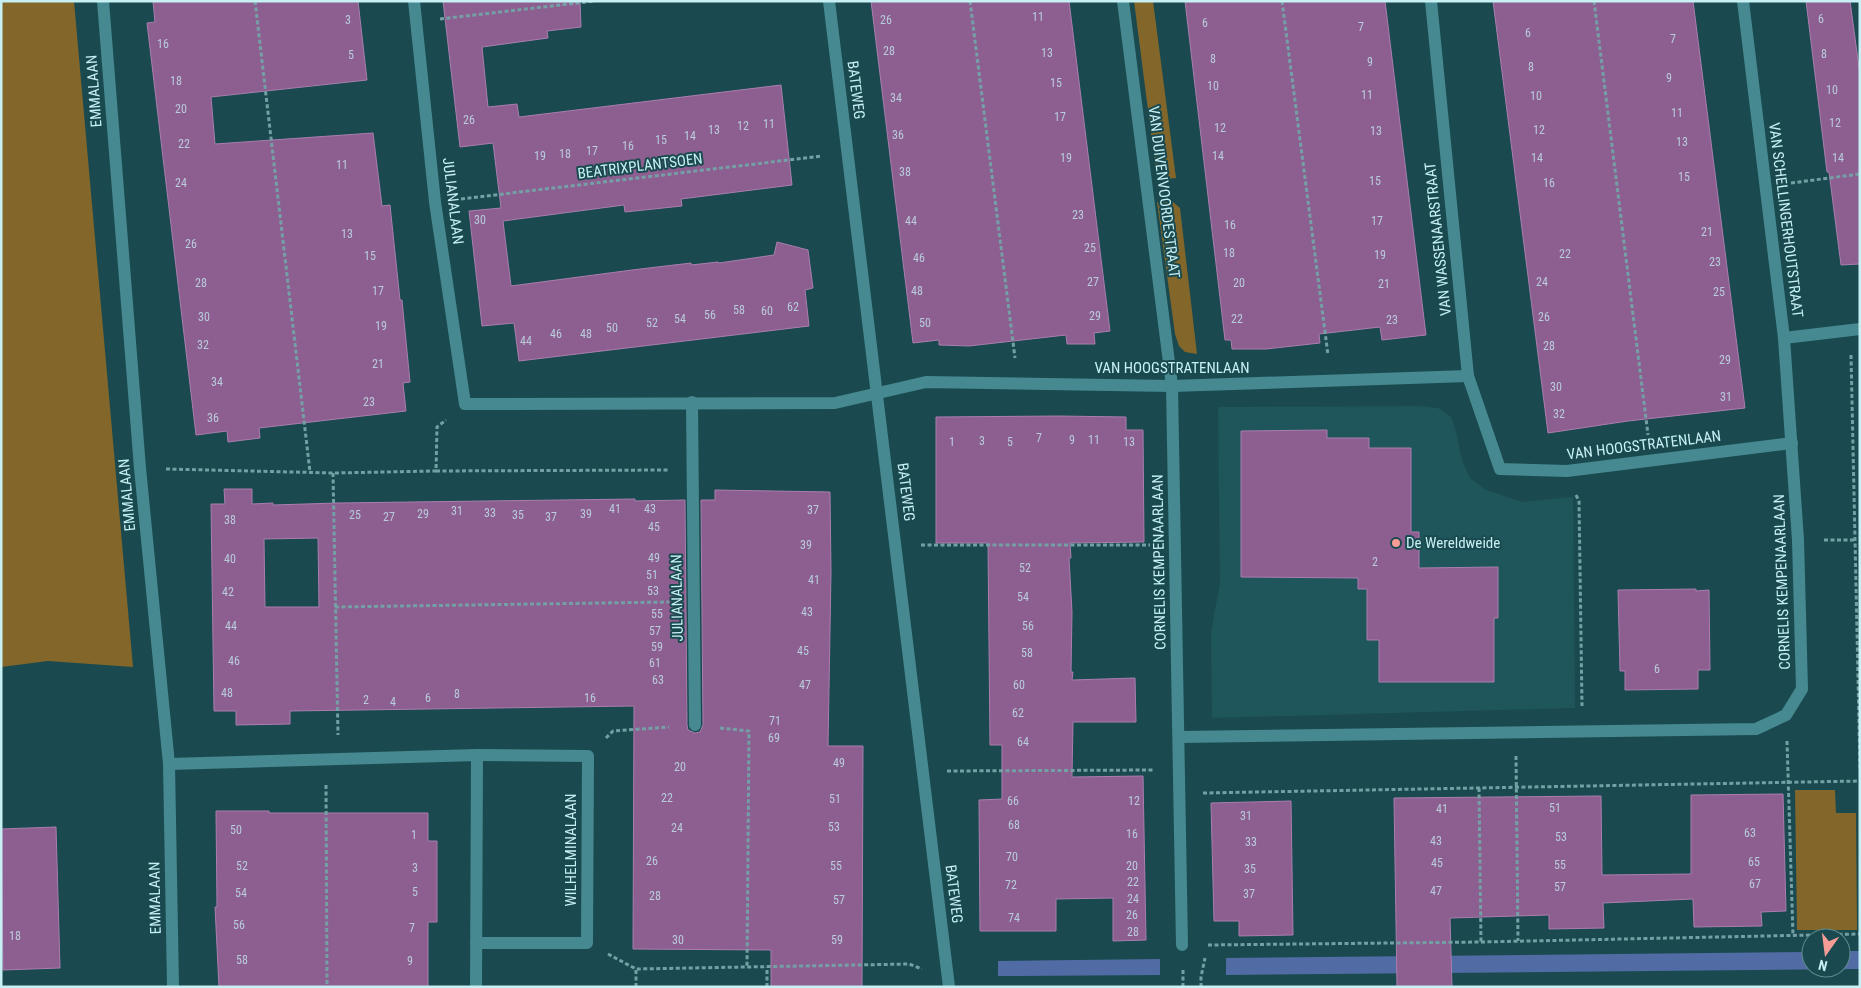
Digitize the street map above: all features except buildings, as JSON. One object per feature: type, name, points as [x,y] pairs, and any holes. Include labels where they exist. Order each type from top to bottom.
[{"type":"street","name":"EMMALAAN","points":[[103,1],[140,468],[170,764],[173,987]]},
{"type":"street","name":"JULIANALAAN","points":[[414,1],[435,202],[465,404]]},
{"type":"street","name":"BATEWEG","points":[[828,1],[878,394],[949,984]]},
{"type":"street","name":"VAN DUIVENVOORDESTRAAT","points":[[1123,1],[1172,386]]},
{"type":"street","name":"VAN WASSENAARSTRAAT","points":[[1431,1],[1468,376],[1500,469]]},
{"type":"street","name":"VAN SCHELLINGERHOUTSTRAAT","points":[[1743,1],[1784,338],[1792,443]]},
{"type":"street","points":[[1784,338],[1855,330]]},
{"type":"street","name":"VAN HOOGSTRATENLAAN","points":[[878,394],[926,382],[1172,386],[1468,376]]},
{"type":"street","name":"CORNELIS KEMPENAARLAAN","points":[[1172,386],[1182,945]]},
{"type":"street","points":[[465,404],[835,403],[878,394]]},
{"type":"street","name":"JULIANALAAN","points":[[692,402],[694,725]]},
{"type":"street","name":"VAN HOOGSTRATENLAAN","points":[[1500,469],[1567,471],[1792,443]]},
{"type":"street","name":"CORNELIS KEMPENAARLAAN","points":[[1786,715],[1802,689],[1798,540],[1792,443]]},
{"type":"street","points":[[1179,737],[1756,729],[1786,715]]},
{"type":"street","points":[[170,764],[477,755],[588,756]]},
{"type":"street","points":[[476,987],[477,755]]},
{"type":"street","name":"WILHELMINALAAN","points":[[587,943],[588,756]]},
{"type":"street","points":[[476,943],[587,943]]},
{"type":"path","points":[[255,1],[310,472]]},
{"type":"path","points":[[417,22],[594,1]]},
{"type":"path","points":[[970,1],[1018,383]]},
{"type":"path","points":[[1282,1],[1331,381]]},
{"type":"path","points":[[1594,1],[1652,461]]},
{"type":"path","name":"BEATRIXPLANTSOEN","points":[[435,202],[848,153]]},
{"type":"path","points":[[1766,186],[1860,174]]},
{"type":"path","points":[[1855,330],[1854,489],[1859,633],[1860,769]]},
{"type":"path","points":[[436,471],[437,427],[465,404]]},
{"type":"path","points":[[140,468],[333,473],[692,470]]},
{"type":"path","points":[[1567,471],[1578,501],[1583,731]]},
{"type":"path","points":[[327,987],[335,607],[333,473]]},
{"type":"path","points":[[1854,489],[1860,489]]},
{"type":"path","points":[[1798,540],[1856,540]]},
{"type":"path","points":[[896,546],[1175,545]]},
{"type":"path","points":[[335,607],[694,602]]},
{"type":"path","points":[[1786,715],[1790,783],[1793,936]]},
{"type":"path","points":[[588,756],[613,731],[694,725],[749,731],[747,968]]},
{"type":"path","points":[[1516,732],[1518,941]]},
{"type":"path","points":[[923,771],[1179,770]]},
{"type":"path","points":[[1180,793],[1860,781]]},
{"type":"path","points":[[1479,788],[1481,942]]},
{"type":"path","points":[[1208,945],[1481,942],[1860,934]]},
{"type":"path","points":[[587,943],[636,969],[909,964],[949,984]]},
{"type":"path","points":[[767,967],[767,987]]},
{"type":"path","points":[[636,969],[636,987]]},
{"type":"shaded area","points":[[1,1],[74,1],[133,667],[48,661],[1,667]]},
{"type":"shaded area","points":[[1134,1],[1153,1],[1176,178],[1157,180]]},
{"type":"shaded area","points":[[1157,202],[1173,202],[1180,208],[1197,354],[1185,352],[1179,346],[1175,334]]},
{"type":"shaded area","name":"De Wereldweide","points":[[1417,406],[1438,408],[1451,417],[1462,460],[1470,478],[1486,490],[1522,502],[1573,497],[1575,708],[1212,718],[1211,632],[1220,583],[1218,407]]},
{"type":"shaded area","points":[[1795,790],[1835,790],[1836,813],[1856,813],[1857,930],[1851,930],[1851,928],[1801,928],[1801,930],[1797,930]]},
{"type":"water","points":[[1851,951],[1860,951],[1860,969],[1851,969]]},
{"type":"water","points":[[1801,952],[1801,970],[1226,975],[1226,958]]},
{"type":"water","points":[[1160,959],[1160,975],[998,976],[998,961]]},
{"type":"place","name":"De Wereldweide","points":[[1396,543]]}]
